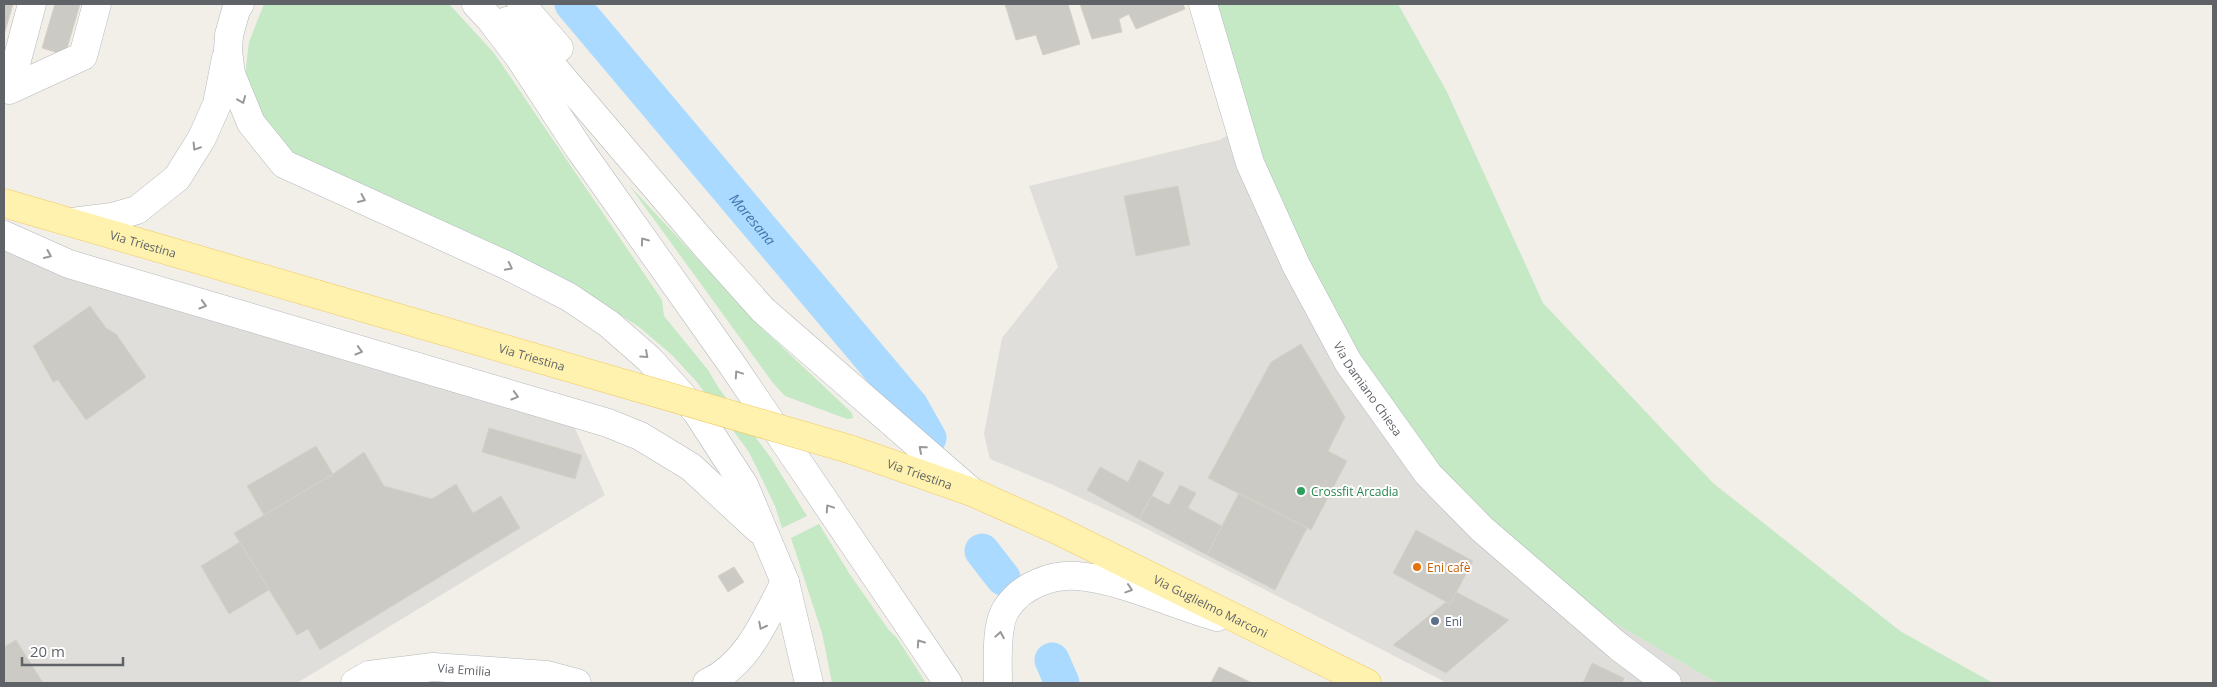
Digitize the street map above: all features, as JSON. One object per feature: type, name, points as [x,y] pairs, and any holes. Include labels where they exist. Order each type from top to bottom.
[{"type":"main road","name":"Via Triestina","points":[[4,203],[849,449],[972,492],[1055,529]]},
{"type":"main road","name":"Via Guglielmo Marconi","points":[[1055,529],[1367,683]]},
{"type":"street","points":[[32,4],[10,90],[83,56],[97,4]]},
{"type":"street","points":[[72,222],[112,217],[136,210],[177,178],[202,138],[217,104],[228,51],[229,35],[236,10],[240,4]]},
{"type":"street","points":[[521,4],[843,380]]},
{"type":"street","name":"Via Damiano Chiesa","points":[[1203,4],[1250,163],[1296,265],[1348,362],[1428,474],[1482,529],[1618,646],[1667,683]]},
{"type":"street","points":[[484,7],[530,41],[763,310],[972,492]]},
{"type":"street","points":[[484,7],[578,147],[732,366],[948,683]]},
{"type":"street","points":[[228,51],[231,74],[251,123],[284,164],[506,264],[569,297],[609,324],[649,359],[696,410],[744,485],[785,582],[809,683]]},
{"type":"street","points":[[4,235],[69,264],[116,279],[608,423],[640,436],[691,467],[764,534]]},
{"type":"street","points":[[998,683],[998,637],[1006,609],[1025,589],[1047,579],[1076,576],[1117,584],[1190,610],[1253,627]]},
{"type":"street","points":[[707,683],[723,676],[753,644],[785,582]]},
{"type":"street","name":"Via Emilia","points":[[354,683],[369,675],[433,667],[547,676],[577,683]]},
{"type":"shaded area","points":[[1232,133],[1596,612],[1717,683],[1447,683],[1139,525],[1053,485],[990,459],[984,434],[1002,338],[1058,267],[1029,186],[1219,140]]},
{"type":"shaded area","points":[[4,242],[562,400],[605,495],[297,683],[4,683]]},
{"type":"green space","points":[[264,4],[449,4],[494,53],[662,300],[664,316],[708,370],[718,387],[771,458],[807,516],[782,528],[775,506],[749,452],[696,381],[672,355],[639,327],[562,277],[325,173],[289,154],[270,133],[245,77],[249,42]]},
{"type":"green space","points":[[1192,4],[1398,4],[1447,92],[1543,303],[1713,483],[1900,631],[1993,683],[1717,683],[1596,612],[1369,408]]},
{"type":"green space","points":[[629,185],[761,327],[852,413],[853,418],[847,419],[785,396],[773,383]]},
{"type":"green space","points":[[819,524],[849,573],[888,629],[897,638],[926,683],[832,683],[822,633],[791,538]]},
{"type":"building","points":[[4,4],[13,4],[4,35]]},
{"type":"building","points":[[55,4],[80,4],[65,55],[42,48]]},
{"type":"building","points":[[1005,4],[1068,4],[1080,44],[1043,55],[1036,35],[1016,40]]},
{"type":"building","points":[[1080,4],[1183,4],[1185,9],[1136,29],[1129,14],[1119,19],[1122,32],[1092,39]]},
{"type":"building","points":[[1178,186],[1190,245],[1136,256],[1124,196]]},
{"type":"building","points":[[90,306],[106,328],[116,334],[146,377],[86,420],[58,380],[53,382],[33,346]]},
{"type":"building","points":[[1301,344],[1345,417],[1328,451],[1347,461],[1311,530],[1208,478],[1271,362]]},
{"type":"building","points":[[489,428],[582,455],[575,479],[482,452]]},
{"type":"building","points":[[316,446],[333,474],[264,515],[247,486]]},
{"type":"building","points":[[364,452],[384,486],[432,499],[456,484],[473,513],[501,496],[520,528],[320,650],[308,629],[297,635],[234,533],[333,474]]},
{"type":"building","points":[[1139,460],[1164,473],[1139,519],[1087,490],[1100,467],[1128,482]]},
{"type":"building","points":[[1180,485],[1196,493],[1188,508],[1222,526],[1207,555],[1139,519],[1152,496],[1169,505]]},
{"type":"building","points":[[1239,493],[1307,528],[1275,590],[1207,555]]},
{"type":"building","points":[[1416,530],[1473,561],[1450,604],[1393,573]]},
{"type":"building","points":[[240,542],[269,590],[229,614],[201,566]]},
{"type":"building","points":[[734,567],[744,582],[728,592],[718,576]]},
{"type":"building","points":[[1456,592],[1509,620],[1446,673],[1393,645],[1446,602],[1450,604]]},
{"type":"building","points":[[16,640],[43,683],[4,683],[4,647]]},
{"type":"building","points":[[1592,663],[1624,678],[1622,683],[1583,683]]},
{"type":"building","points":[[1219,667],[1252,683],[1211,683]]},
{"type":"waterway","name":"Maresana","points":[[572,4],[911,406],[929,438]]},
{"type":"waterway","name":"Maresana","points":[[982,551],[1003,578]]},
{"type":"waterway","name":"Maresana","points":[[1052,660],[1062,683]]},
{"type":"place","name":"Crossfit Arcadia","points":[[1301,491]]},
{"type":"place","name":"Eni cafè","points":[[1417,567]]},
{"type":"place","name":"Eni","points":[[1435,621]]}]
